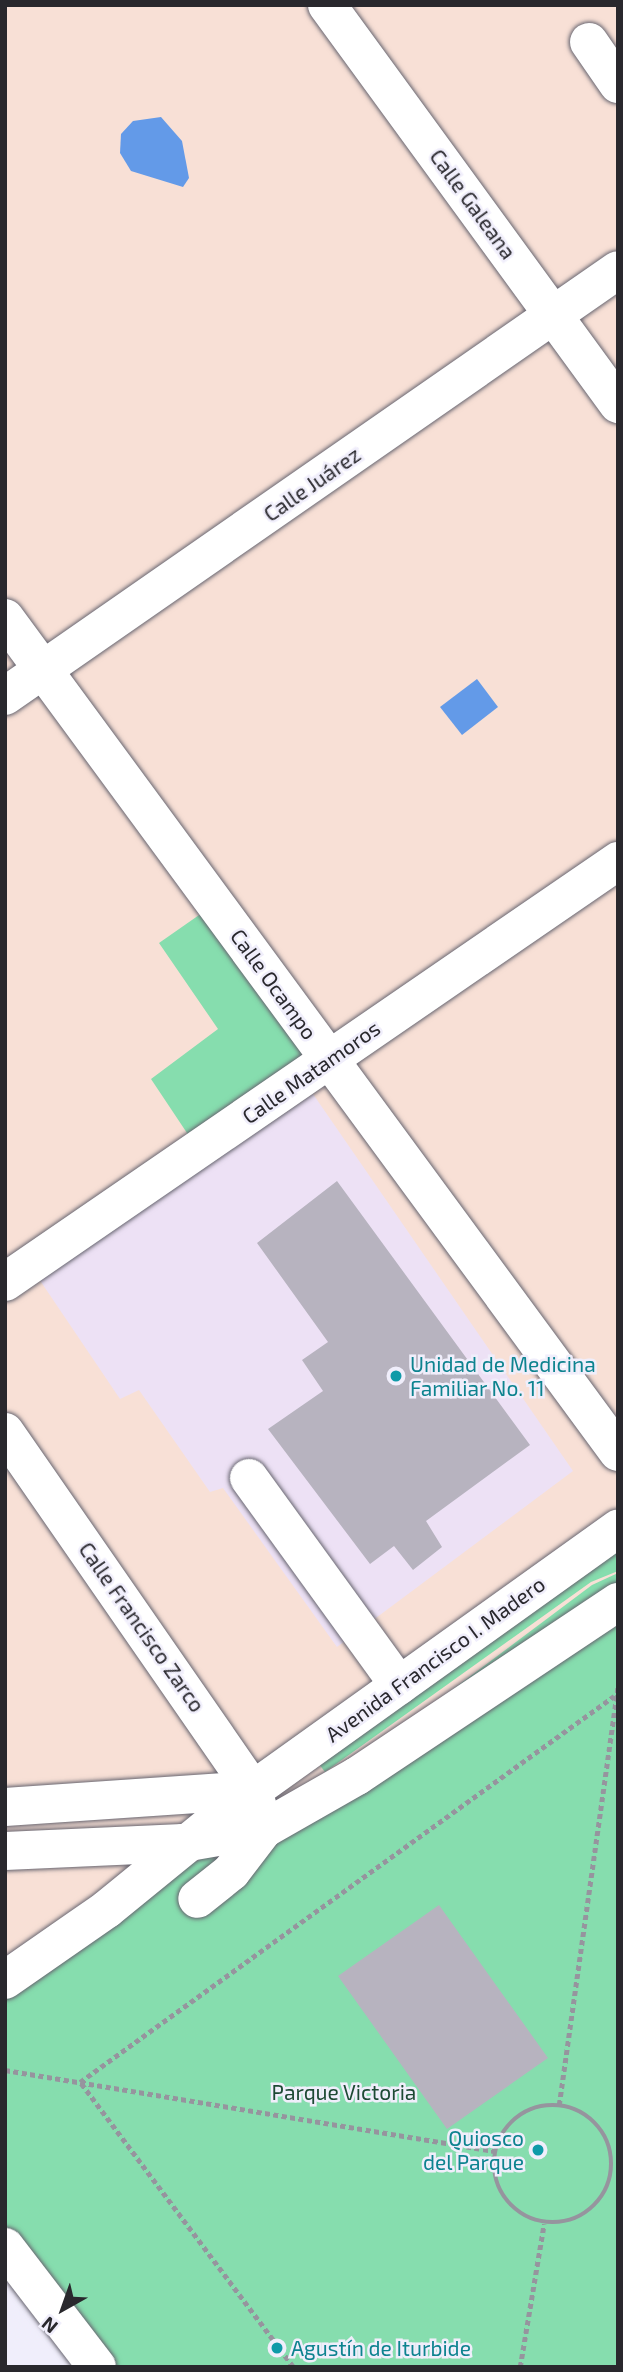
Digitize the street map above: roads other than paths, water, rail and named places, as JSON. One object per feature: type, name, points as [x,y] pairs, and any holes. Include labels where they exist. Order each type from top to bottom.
[{"type":"street","name":"Calle Galeana","points":[[327,5],[618,404]]},
{"type":"street","points":[[589,42],[618,85]]},
{"type":"street","name":"Calle Juárez","points":[[5,696],[556,317],[618,270]]},
{"type":"street","name":"Calle Ocampo","points":[[5,618],[618,1452]]},
{"type":"street","name":"Calle Matamoros","points":[[5,1282],[618,861]]},
{"type":"street","name":"Calle Francisco Zarco","points":[[5,1432],[253,1790],[264,1829]]},
{"type":"street","points":[[249,1478],[399,1685]]},
{"type":"street","name":"Avenida Francisco I. Madero","points":[[5,1980],[107,1909],[183,1843],[253,1790],[618,1529]]},
{"type":"street","points":[[5,1852],[183,1843],[264,1829],[357,1776],[618,1602]]},
{"type":"street","points":[[5,1807],[253,1790]]},
{"type":"street","points":[[197,1899],[231,1872],[264,1829]]},
{"type":"street","points":[[5,2247],[97,2367]]},
{"type":"water","points":[[161,117],[182,141],[189,178],[183,187],[131,171],[120,153],[121,134],[133,121]]},
{"type":"water","points":[[477,679],[498,707],[462,735],[440,707]]},
{"type":"place","name":"Unidad de Medicina Familiar No. 11","points":[[396,1376]]},
{"type":"place","name":"Quiosco del Parque","points":[[538,2150]]},
{"type":"place","name":"Agustín de Iturbide","points":[[277,2348]]},
{"type":"park label","name":"Parque Victoria","points":[[344,2092]]}]
